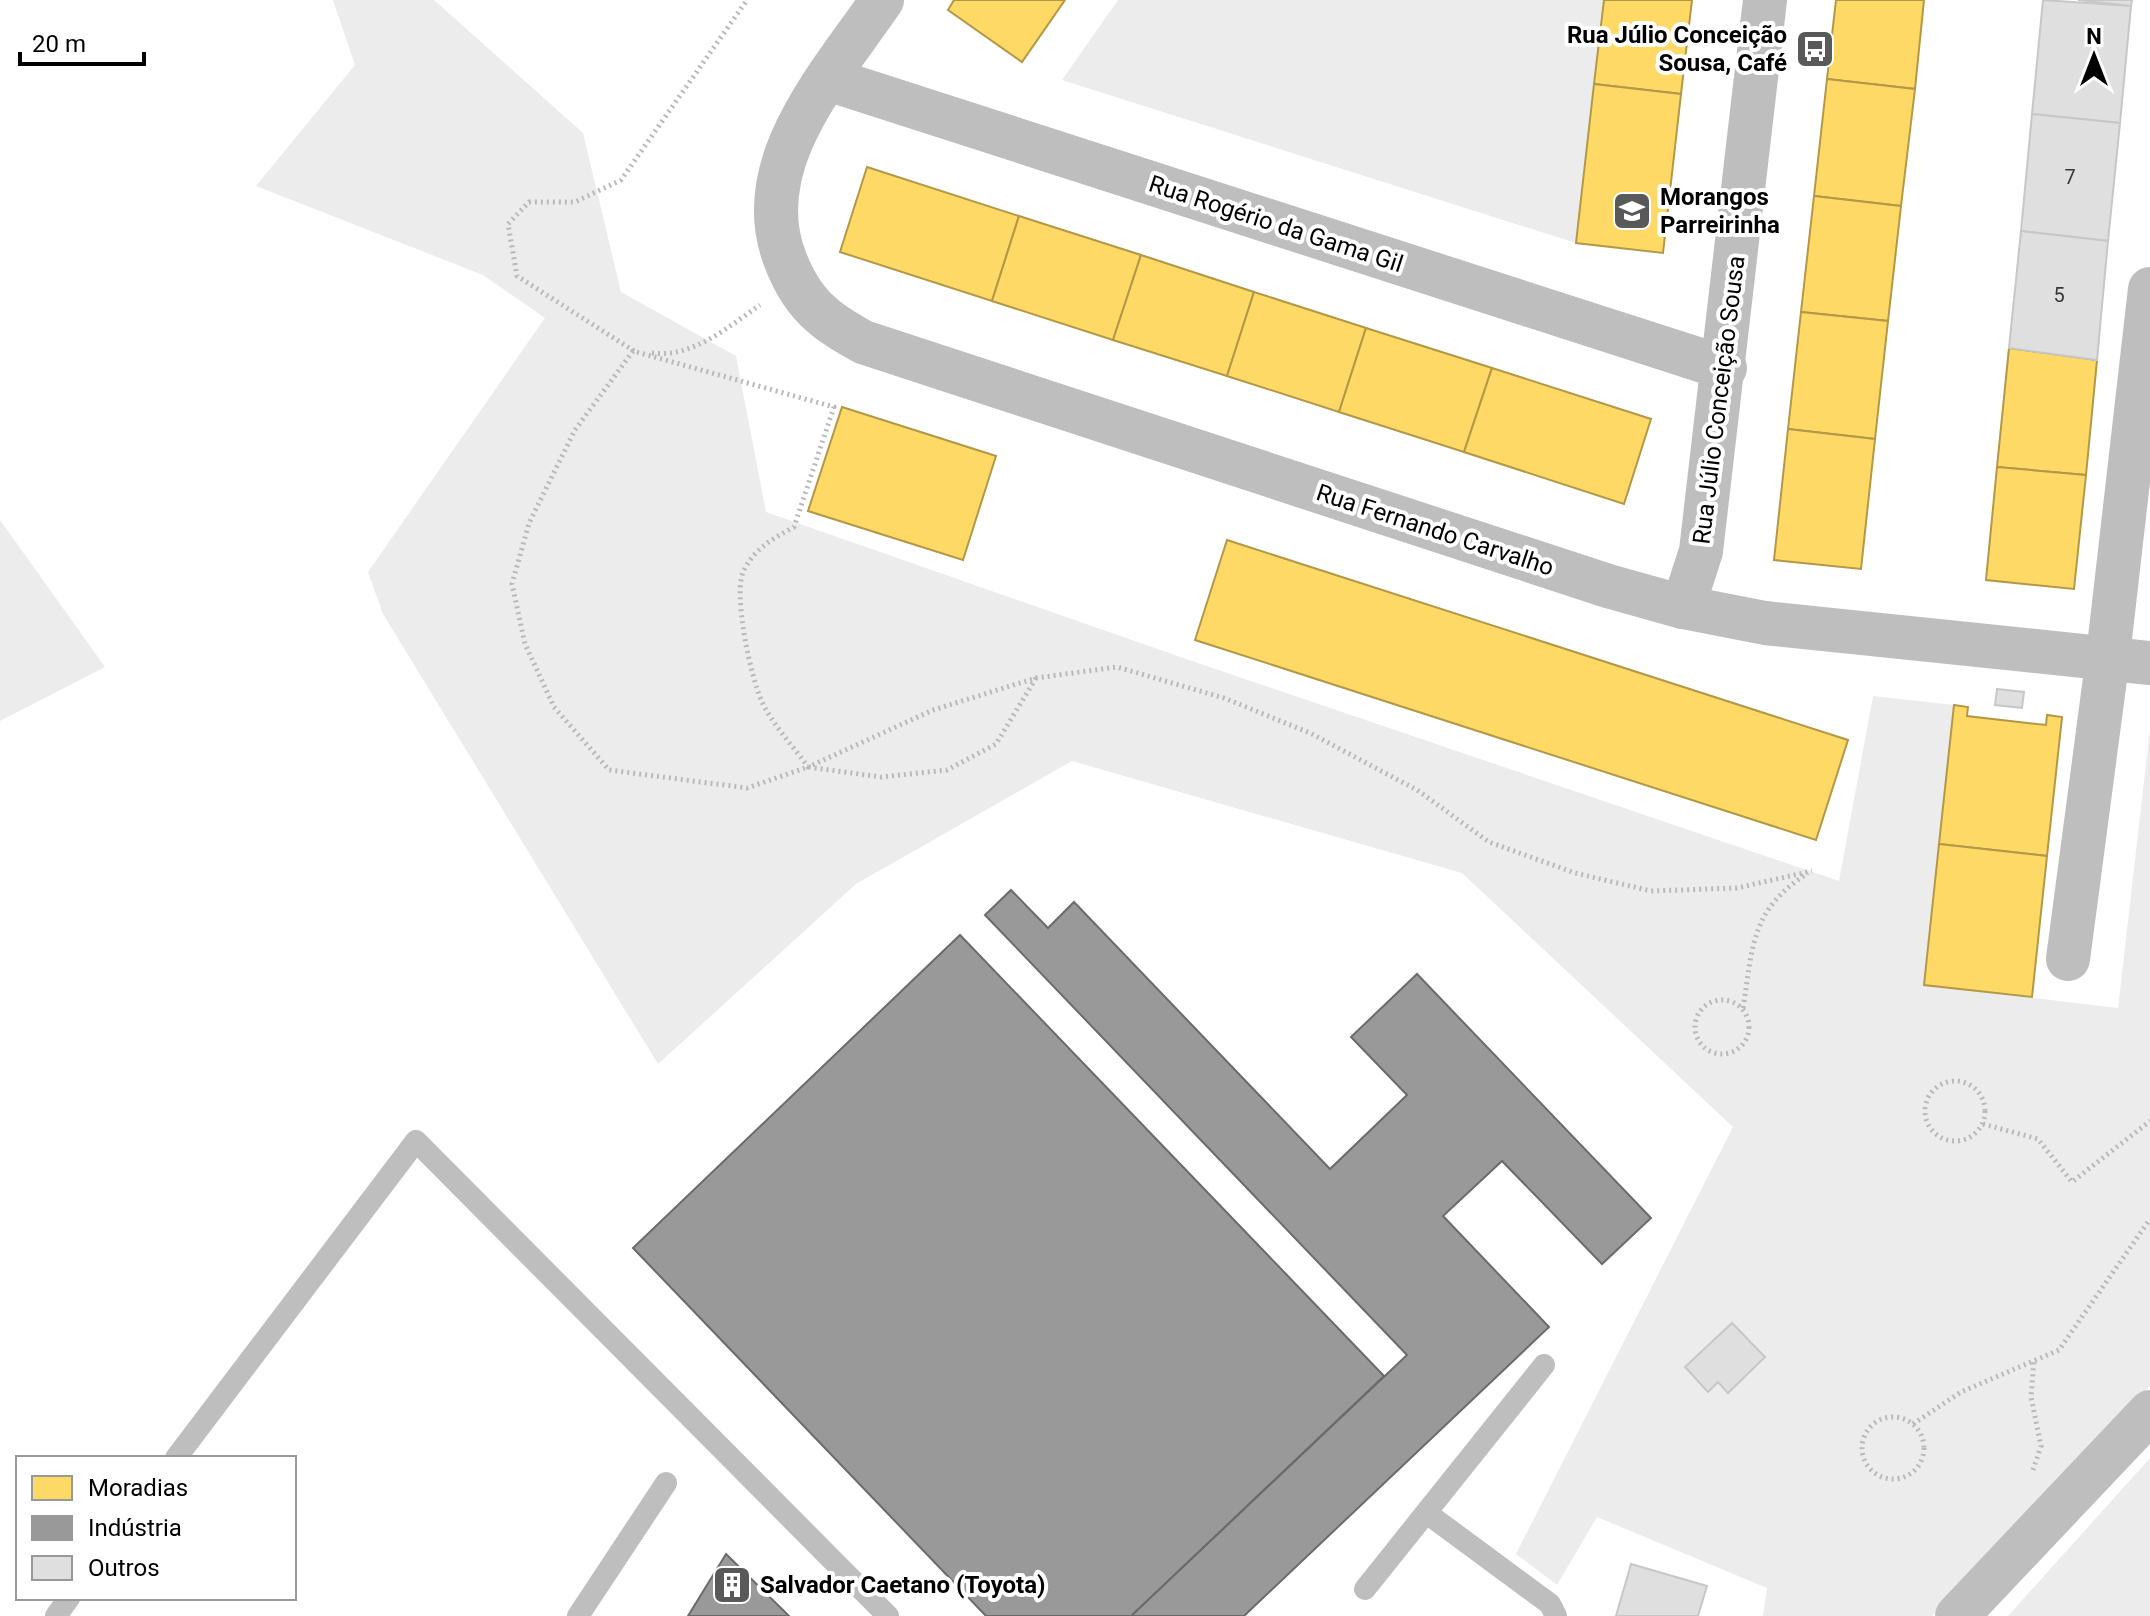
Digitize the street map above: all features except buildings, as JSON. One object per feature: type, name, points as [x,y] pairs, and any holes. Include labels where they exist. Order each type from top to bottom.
[{"type":"street","points":[[787,265],[775,213],[777,185],[795,132],[882,0]]},
{"type":"street","name":"Rua Júlio Conceição Sousa","points":[[1683,607],[1701,551],[1725,368],[1765,0]]},
{"type":"street","name":"Rua Rogério da Gama Gil","points":[[828,79],[1725,368]]},
{"type":"street","name":"Rua Fernando Carvalho","points":[[787,265],[821,315],[863,342],[1578,577],[1683,607],[1765,623],[2129,660]]},
{"type":"street","points":[[2068,959],[2129,660],[2150,289]]},
{"type":"street","points":[[1957,1616],[2150,1412]]},
{"type":"lane","points":[[178,1456],[416,1141],[888,1616]]},
{"type":"lane","points":[[1365,1589],[1544,1365]]},
{"type":"lane","points":[[578,1616],[666,1483]]},
{"type":"lane","points":[[1428,1514],[1550,1604],[1556,1616]]},
{"type":"path","points":[[747,0],[621,180],[575,202],[529,202],[508,224],[517,276],[633,351],[834,407],[794,527],[766,542],[742,572],[749,665],[763,704],[808,767],[881,777],[947,770],[996,744],[1036,678]]},
{"type":"path","points":[[633,351],[670,355],[708,341],[787,265]]},
{"type":"path","points":[[633,351],[575,430],[529,523],[512,584],[525,644],[554,707],[609,770],[747,788],[808,767],[933,710],[1036,678],[1117,667],[1224,698],[1310,733],[1417,790],[1489,842],[1575,873],[1651,891],[1737,888],[1812,871],[1772,901],[1756,931],[1743,1008],[1750,1026],[1742,1047],[1725,1054],[1711,1053],[1703,1047],[1695,1026],[1702,1008],[1726,1000],[1743,1008]]},
{"type":"path","points":[[1947,1082],[1968,1084],[1985,1104],[1983,1124],[1970,1138],[1960,1141],[1939,1137],[1927,1122],[1926,1101],[1932,1092],[1947,1082]]},
{"type":"path","points":[[1983,1124],[2038,1139],[2072,1182],[2150,1121]]},
{"type":"path","points":[[1913,1424],[1961,1392],[2059,1350],[2150,1219]]},
{"type":"path","points":[[2032,1473],[2041,1446],[2031,1397],[2034,1360]]},
{"type":"path","points":[[1893,1417],[1913,1424],[1924,1442],[1923,1459],[1918,1468],[1902,1479],[1892,1480],[1872,1471],[1861,1450],[1868,1429],[1882,1419],[1893,1417]]},
{"type":"shaded area","points":[[333,0],[434,0],[583,133],[621,292],[736,356],[766,512],[1839,881],[1873,696],[1954,705],[1924,985],[2118,1008],[2150,729],[2150,1386],[2004,1545],[1932,1616],[1763,1616],[1767,1588],[1597,1517],[1557,1585],[1516,1554],[1733,1127],[1462,873],[1072,761],[856,884],[658,1064],[383,614],[368,572],[545,318],[483,275],[256,186],[355,65]]},
{"type":"shaded area","points":[[1118,0],[1604,0],[1576,243],[1062,80]]},
{"type":"shaded area","points":[[0,520],[105,667],[0,721]]},
{"type":"shaded area","points":[[2150,1458],[2150,1616],[2008,1616]]},
{"type":"place","name":"Rua Júlio Conceição Sousa, Café","points":[[1815,49]]},
{"type":"place","name":"Morangos Parreirinha","points":[[1632,211]]},
{"type":"place","name":"Salvador Caetano (Toyota)","points":[[732,1585]]}]
